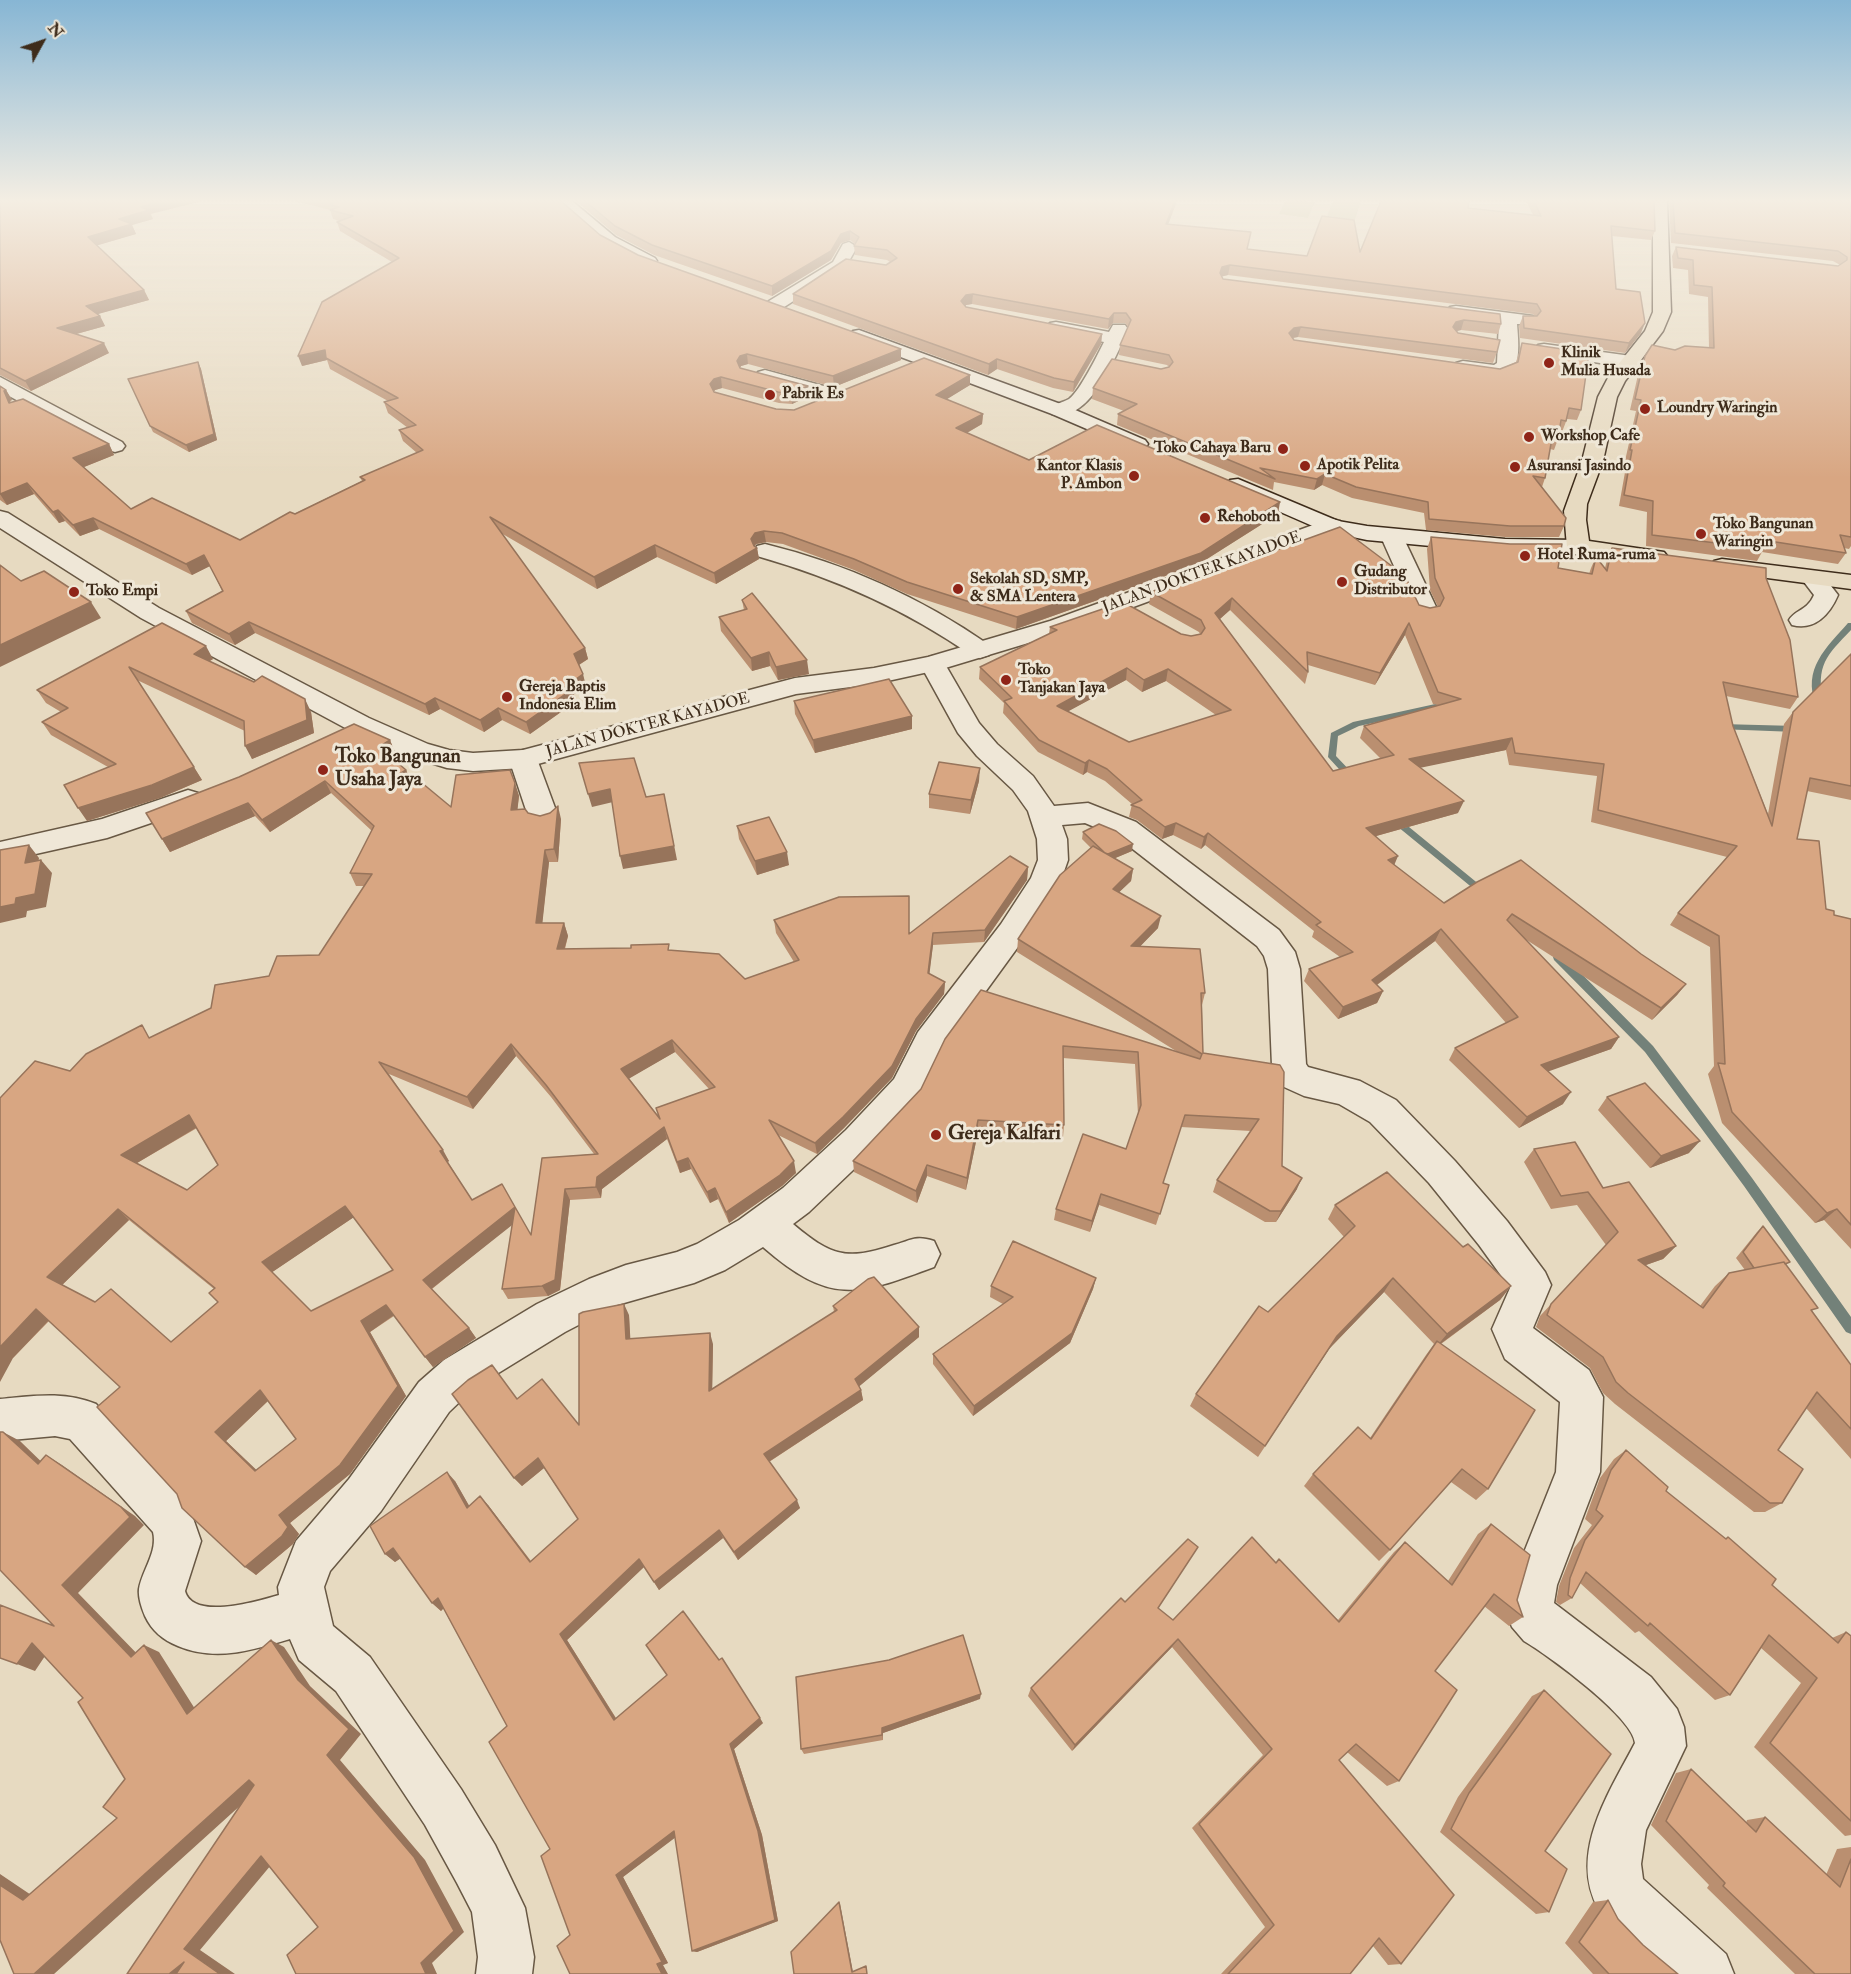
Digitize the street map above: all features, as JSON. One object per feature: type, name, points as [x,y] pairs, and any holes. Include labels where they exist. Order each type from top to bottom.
[{"type":"main road","points":[[1663,293],[1658,325],[1645,347],[1617,379],[1605,402],[1594,454],[1575,512],[1578,547],[1834,580]]},
{"type":"street","points":[[775,305],[794,293]]},
{"type":"street","points":[[753,297],[796,313]]},
{"type":"street","points":[[1440,309],[1527,320]]},
{"type":"street","points":[[1443,365],[1489,371],[1503,369],[1506,366],[1509,344],[1508,317]]},
{"type":"street","points":[[1042,324],[1116,334],[1105,360],[1078,402],[1059,411]]},
{"type":"street","points":[[838,327],[1059,411],[1157,452]]},
{"type":"street","points":[[1490,341],[1631,362]]},
{"type":"street","points":[[897,370],[924,359]]},
{"type":"street","points":[[1105,360],[1127,364]]},
{"type":"street","points":[[749,372],[844,392],[805,408]]},
{"type":"street","points":[[2,386],[115,446]]},
{"type":"street","points":[[1220,477],[1332,526],[1392,537],[1505,546],[1578,547]]},
{"type":"street","name":"JALAN DOKTER KAYADOE","points":[[3,523],[150,613],[359,724],[418,750],[447,759],[473,762],[523,759],[795,686],[874,676],[933,664],[1059,626],[1332,526]]},
{"type":"street","points":[[1392,537],[1426,611]]},
{"type":"street","points":[[765,551],[836,572],[882,591],[932,617],[980,650]]},
{"type":"street","points":[[1801,620],[1809,618],[1821,608],[1834,580]]},
{"type":"street","points":[[1124,602],[1152,618]]},
{"type":"street","points":[[504,1974],[506,1957],[498,1908],[476,1864],[443,1808],[352,1674],[316,1643],[306,1621],[301,1587],[312,1557],[365,1495],[434,1397],[459,1374],[542,1324],[603,1292],[626,1283],[680,1270],[711,1257],[764,1224],[796,1200],[836,1164],[884,1116],[907,1089],[930,1042],[1012,932],[1047,880],[1053,860],[1052,839],[1044,817],[1023,783],[987,750],[968,727],[933,664]]},
{"type":"street","points":[[332,737],[359,724]]},
{"type":"street","points":[[523,759],[543,816]]},
{"type":"street","points":[[0,852],[107,828],[207,792]]},
{"type":"street","points":[[1044,817],[1088,813],[1126,829],[1268,938],[1279,952],[1284,969],[1289,1066],[1296,1077],[1304,1082],[1347,1091],[1383,1111],[1442,1172],[1493,1233],[1531,1285],[1512,1329],[1520,1345],[1575,1385],[1582,1397],[1578,1472],[1534,1585],[1529,1610],[1541,1624],[1634,1694],[1659,1728],[1661,1746],[1620,1826],[1614,1864],[1618,1892],[1636,1912],[1706,1974]]},
{"type":"street","points":[[764,1224],[802,1256],[828,1271],[851,1275],[887,1267],[920,1254]]},
{"type":"street","points":[[0,1420],[55,1415],[81,1419],[103,1441],[172,1520],[178,1541],[162,1591],[167,1611],[188,1627],[208,1631],[239,1627],[305,1611]]},
{"type":"building","points":[[0,293],[133,293],[86,306],[100,316],[57,328],[104,343],[25,381],[0,368]]},
{"type":"building","points":[[338,293],[745,293],[901,349],[833,376],[747,354],[740,356],[737,361],[740,368],[808,386],[791,393],[778,392],[721,377],[714,379],[710,384],[714,392],[776,409],[794,410],[924,358],[970,375],[936,395],[983,414],[956,428],[1029,460],[1097,425],[1280,502],[1201,553],[1017,617],[907,582],[854,559],[782,533],[764,531],[755,533],[751,539],[757,548],[714,573],[655,545],[594,577],[490,517],[585,648],[574,654],[583,674],[565,687],[571,690],[526,722],[498,708],[480,720],[435,698],[425,704],[249,622],[229,634],[186,611],[223,591],[204,555],[186,564],[93,518],[73,525],[58,510],[53,512],[27,483],[0,494],[0,386],[6,390],[4,391],[9,403],[23,399],[109,444],[73,458],[131,509],[152,498],[240,540],[290,512],[295,514],[365,480],[360,477],[423,450],[399,430],[416,425],[384,402],[398,398],[326,358],[325,350],[298,356],[322,302]]},
{"type":"building","points":[[1335,293],[1500,314],[1501,324],[1464,320],[1456,322],[1453,327],[1458,333],[1500,340],[1497,352],[1301,327],[1294,328],[1289,333],[1294,340],[1500,369],[1518,362],[1522,343],[1589,353],[1581,410],[1569,408],[1566,421],[1561,420],[1558,439],[1552,438],[1545,478],[1533,476],[1566,518],[1564,526],[1510,526],[1429,519],[1428,502],[1356,487],[1325,474],[1317,479],[1260,468],[1275,479],[1118,414],[1137,404],[1093,388],[1112,359],[1161,369],[1169,367],[1173,362],[1169,355],[1120,345],[1131,320],[1126,313],[1114,313],[1109,319],[973,294],[966,295],[961,301],[966,307],[1102,334],[1074,382],[1054,378],[997,359],[989,364],[793,294]]},
{"type":"building","points":[[1451,293],[1640,293],[1645,323],[1629,343],[1524,328],[1523,316],[1537,316],[1541,311],[1537,304]]},
{"type":"building","points":[[1712,293],[1851,293],[1851,537],[1840,535],[1846,553],[1763,540],[1764,549],[1652,535],[1653,501],[1624,495],[1632,450],[1630,450],[1641,400],[1635,399],[1645,356],[1652,345],[1675,350],[1685,346],[1714,348]]},
{"type":"building","points":[[198,362],[214,434],[186,445],[150,426],[128,379]]},
{"type":"building","points":[[1340,527],[1405,576],[1419,605],[1430,608],[1440,606],[1444,598],[1435,578],[1431,537],[1510,544],[1562,544],[1558,568],[1592,574],[1596,557],[1607,571],[1612,548],[1766,568],[1766,578],[1790,640],[1798,697],[1723,682],[1733,726],[1772,826],[1793,712],[1851,654],[1851,786],[1810,778],[1797,839],[1819,841],[1826,909],[1834,911],[1834,915],[1851,919],[1851,1225],[1837,1209],[1827,1213],[1732,1112],[1718,1063],[1725,1064],[1719,936],[1678,913],[1737,846],[1598,810],[1604,764],[1515,753],[1512,738],[1409,759],[1464,801],[1366,828],[1398,856],[1388,860],[1444,903],[1477,882],[1521,860],[1641,954],[1686,984],[1661,1008],[1512,914],[1507,920],[1619,1037],[1541,1065],[1571,1092],[1527,1117],[1455,1048],[1518,1017],[1441,929],[1372,980],[1383,991],[1343,1007],[1309,969],[1353,952],[1316,925],[1321,922],[1208,833],[1204,837],[1176,823],[1165,827],[1140,808],[1131,805],[1142,800],[1107,769],[1089,760],[1085,763],[1039,740],[1004,701],[1012,698],[980,667],[1057,630],[1050,627],[1123,602],[1181,634],[1191,636],[1201,634],[1205,628],[1201,620],[1151,592],[1161,588],[1163,591]],"holes":[[[1232,598],[1308,672],[1307,652],[1380,673],[1409,623],[1438,692],[1461,699],[1364,726],[1394,755],[1333,771],[1215,613]],[[1127,668],[1144,680],[1168,669],[1231,710],[1129,742],[1057,706]]]},
{"type":"building","points":[[0,565],[21,581],[44,571],[91,602],[0,645]]},
{"type":"building","points":[[752,593],[807,660],[776,667],[769,652],[751,658],[719,617],[747,609],[742,600]]},
{"type":"building","points":[[162,623],[206,646],[194,654],[254,682],[262,676],[305,699],[307,720],[245,746],[244,721],[129,667],[194,767],[152,785],[78,808],[64,785],[116,764],[42,722],[68,708],[37,690]]},
{"type":"building","points":[[889,679],[912,716],[813,740],[794,701]]},
{"type":"building","points":[[354,724],[390,740],[379,747],[406,770],[390,780],[416,778],[451,807],[456,775],[510,770],[515,783],[511,810],[525,809],[528,813],[540,816],[550,813],[558,806],[554,849],[545,850],[536,923],[564,923],[557,949],[631,948],[631,945],[669,944],[668,950],[719,954],[745,979],[799,960],[774,920],[839,897],[909,896],[909,934],[1010,856],[1028,867],[985,930],[933,933],[928,973],[945,982],[916,1019],[892,1066],[815,1143],[769,1120],[794,1161],[780,1175],[726,1212],[715,1188],[707,1192],[688,1158],[677,1162],[664,1127],[597,1177],[596,1187],[565,1189],[555,1280],[542,1286],[502,1289],[515,1207],[423,1280],[469,1328],[425,1357],[386,1305],[361,1321],[398,1386],[340,1465],[279,1515],[288,1527],[282,1536],[245,1567],[182,1508],[177,1494],[97,1407],[120,1387],[36,1309],[0,1347],[0,1098],[35,1061],[70,1071],[86,1054],[142,1025],[149,1038],[211,1008],[215,985],[269,976],[277,956],[319,955],[372,874],[350,873],[374,826],[325,781],[262,820],[248,803],[162,839],[146,813],[239,777]],"holes":[[[672,1040],[715,1087],[656,1108],[660,1119],[621,1069]],[[511,1044],[546,1085],[598,1154],[542,1158],[531,1235],[502,1184],[472,1200],[440,1151],[443,1150],[379,1062],[467,1097]],[[189,1115],[218,1165],[187,1190],[121,1155]],[[345,1206],[393,1270],[311,1311],[262,1262]],[[118,1209],[215,1288],[209,1293],[218,1302],[171,1342],[111,1289],[95,1302],[47,1277]],[[260,1390],[296,1439],[255,1471],[215,1432]]]},
{"type":"building","points":[[634,758],[646,797],[664,794],[674,846],[620,856],[610,789],[588,794],[579,763]]},
{"type":"building","points":[[939,762],[980,768],[971,800],[929,794]]},
{"type":"building","points":[[769,817],[787,852],[755,861],[737,826]]},
{"type":"building","points":[[1099,824],[1116,831],[1133,844],[1108,854],[1105,853],[1083,832]]},
{"type":"building","points":[[29,845],[25,863],[41,860],[35,894],[16,898],[15,904],[0,907],[0,850]]},
{"type":"building","points":[[1093,846],[1133,869],[1113,889],[1161,916],[1131,946],[1200,949],[1205,993],[1201,993],[1203,1053],[1280,1065],[1284,1072],[1282,1166],[1302,1178],[1281,1211],[1270,1211],[1217,1180],[1259,1119],[1185,1115],[1163,1183],[1169,1185],[1160,1214],[1101,1194],[1092,1221],[1056,1209],[1083,1134],[1126,1149],[1141,1105],[1138,1052],[1063,1046],[1064,1125],[978,1120],[967,1178],[927,1165],[916,1191],[853,1161],[921,1089],[945,1039],[981,990],[1200,1059],[1202,1054],[1018,939],[1060,875]]},
{"type":"building","points":[[1645,1083],[1700,1141],[1661,1156],[1607,1097]]},
{"type":"building","points":[[1575,1142],[1603,1188],[1629,1182],[1676,1246],[1638,1260],[1703,1308],[1729,1273],[1784,1262],[1818,1308],[1811,1310],[1851,1365],[1851,1429],[1817,1392],[1778,1450],[1803,1469],[1782,1503],[1770,1503],[1628,1393],[1616,1382],[1603,1357],[1547,1315],[1551,1304],[1618,1232],[1588,1192],[1561,1196],[1534,1149]]},
{"type":"building","points":[[1387,1172],[1463,1247],[1468,1244],[1511,1286],[1447,1334],[1393,1278],[1337,1336],[1265,1446],[1196,1394],[1259,1306],[1268,1312],[1355,1226],[1335,1205]]},
{"type":"building","points":[[1763,1226],[1790,1262],[1754,1268],[1743,1252]]},
{"type":"building","points":[[1013,1241],[1096,1278],[1072,1333],[974,1406],[933,1354],[1013,1297],[991,1286]]},
{"type":"building","points":[[874,1277],[919,1327],[855,1379],[861,1390],[764,1454],[797,1500],[734,1552],[719,1530],[654,1582],[639,1559],[560,1634],[614,1720],[667,1675],[646,1645],[683,1611],[719,1660],[722,1658],[760,1718],[730,1744],[758,1831],[775,1920],[692,1951],[674,1831],[616,1875],[662,1962],[657,1964],[662,1974],[570,1974],[557,1946],[570,1935],[541,1856],[550,1849],[489,1742],[507,1726],[438,1598],[432,1603],[393,1548],[385,1554],[370,1526],[447,1472],[467,1508],[480,1496],[530,1562],[578,1519],[538,1458],[514,1478],[452,1394],[468,1380],[492,1365],[517,1399],[542,1379],[579,1425],[579,1314],[624,1304],[626,1339],[710,1333],[709,1391],[837,1310],[833,1306],[868,1279]]},
{"type":"building","points":[[1437,1341],[1535,1410],[1488,1489],[1462,1469],[1390,1550],[1313,1474],[1358,1427],[1371,1439]]},
{"type":"building","points":[[0,1432],[3,1432],[38,1464],[46,1455],[121,1507],[130,1517],[62,1585],[131,1657],[144,1645],[187,1714],[271,1640],[298,1680],[349,1729],[327,1755],[414,1857],[454,1931],[421,1963],[426,1974],[296,1974],[287,1955],[318,1927],[261,1856],[184,1949],[220,1974],[176,1974],[184,1962],[169,1974],[127,1974],[254,1785],[249,1780],[34,1974],[14,1974],[0,1940],[0,1885],[23,1900],[117,1818],[103,1807],[125,1779],[78,1702],[83,1698],[32,1643],[17,1664],[0,1658],[0,1605],[54,1626],[0,1570]]},
{"type":"building","points":[[1626,1450],[1668,1487],[1666,1491],[1726,1539],[1728,1537],[1776,1579],[1772,1585],[1838,1643],[1846,1632],[1851,1636],[1851,1821],[1770,1743],[1817,1678],[1769,1635],[1730,1695],[1650,1623],[1648,1626],[1586,1572],[1572,1598],[1568,1595],[1570,1578],[1585,1540],[1603,1516],[1596,1510],[1611,1470]]},
{"type":"building","points":[[1491,1524],[1530,1555],[1517,1600],[1523,1617],[1494,1594],[1435,1671],[1457,1690],[1399,1781],[1356,1744],[1339,1760],[1454,1895],[1401,1964],[1379,1938],[1350,1974],[1228,1974],[1274,1925],[1199,1824],[1272,1749],[1178,1639],[1075,1745],[1031,1688],[1121,1598],[1125,1602],[1188,1539],[1198,1547],[1158,1608],[1173,1620],[1252,1537],[1276,1563],[1279,1559],[1339,1622],[1405,1542],[1452,1585]]},
{"type":"building","points":[[963,1635],[981,1694],[882,1728],[882,1735],[801,1749],[796,1677],[889,1660]]},
{"type":"building","points":[[1544,1690],[1611,1754],[1545,1851],[1567,1869],[1549,1912],[1451,1829],[1469,1793]]},
{"type":"building","points":[[1691,1769],[1756,1832],[1765,1817],[1840,1887],[1851,1859],[1851,1974],[1815,1974],[1723,1886],[1725,1883],[1666,1821]]},
{"type":"building","points":[[1608,1900],[1618,1919],[1643,1945],[1678,1974],[1609,1974],[1579,1942]]},
{"type":"building","points":[[839,1902],[852,1972],[866,1966],[867,1974],[794,1974],[791,1952]]},
{"type":"waterway","points":[[1819,703],[1816,689],[1818,668],[1827,651],[1851,625]]},
{"type":"waterway","points":[[1352,778],[1332,757],[1334,735],[1356,724],[1449,704]]},
{"type":"waterway","points":[[1721,727],[1796,729]]},
{"type":"waterway","points":[[1395,820],[1483,892]]},
{"type":"waterway","points":[[1558,957],[1649,1049],[1748,1182],[1851,1328]]},
{"type":"place","name":"Klinik Mulia Husada","points":[[1549,363]]},
{"type":"place","name":"Pabrik Es","points":[[770,395]]},
{"type":"place","name":"Loundry Waringin","points":[[1645,409]]},
{"type":"place","name":"Workshop Cafe","points":[[1529,437]]},
{"type":"place","name":"Toko Cahaya Baru","points":[[1283,449]]},
{"type":"place","name":"Apotik Pelita","points":[[1305,466]]},
{"type":"place","name":"Asuransi Jasindo","points":[[1515,467]]},
{"type":"place","name":"Kantor Klasis P. Ambon","points":[[1134,476]]},
{"type":"place","name":"Rehoboth","points":[[1205,518]]},
{"type":"place","name":"Toko Bangunan Waringin","points":[[1701,534]]},
{"type":"place","name":"Hotel Ruma-ruma","points":[[1525,556]]},
{"type":"place","name":"Gudang Distributor","points":[[1342,582]]},
{"type":"place","name":"Sekolah SD, SMP, & SMA Lentera","points":[[958,589]]},
{"type":"place","name":"Toko Empi","points":[[74,592]]},
{"type":"place","name":"Toko Tanjakan Jaya","points":[[1006,680]]},
{"type":"place","name":"Gereja Baptis Indonesia Elim","points":[[507,697]]},
{"type":"place","name":"Toko Bangunan Usaha Jaya","points":[[323,770]]},
{"type":"place","name":"Gereja Kalfari","points":[[936,1135]]}]
